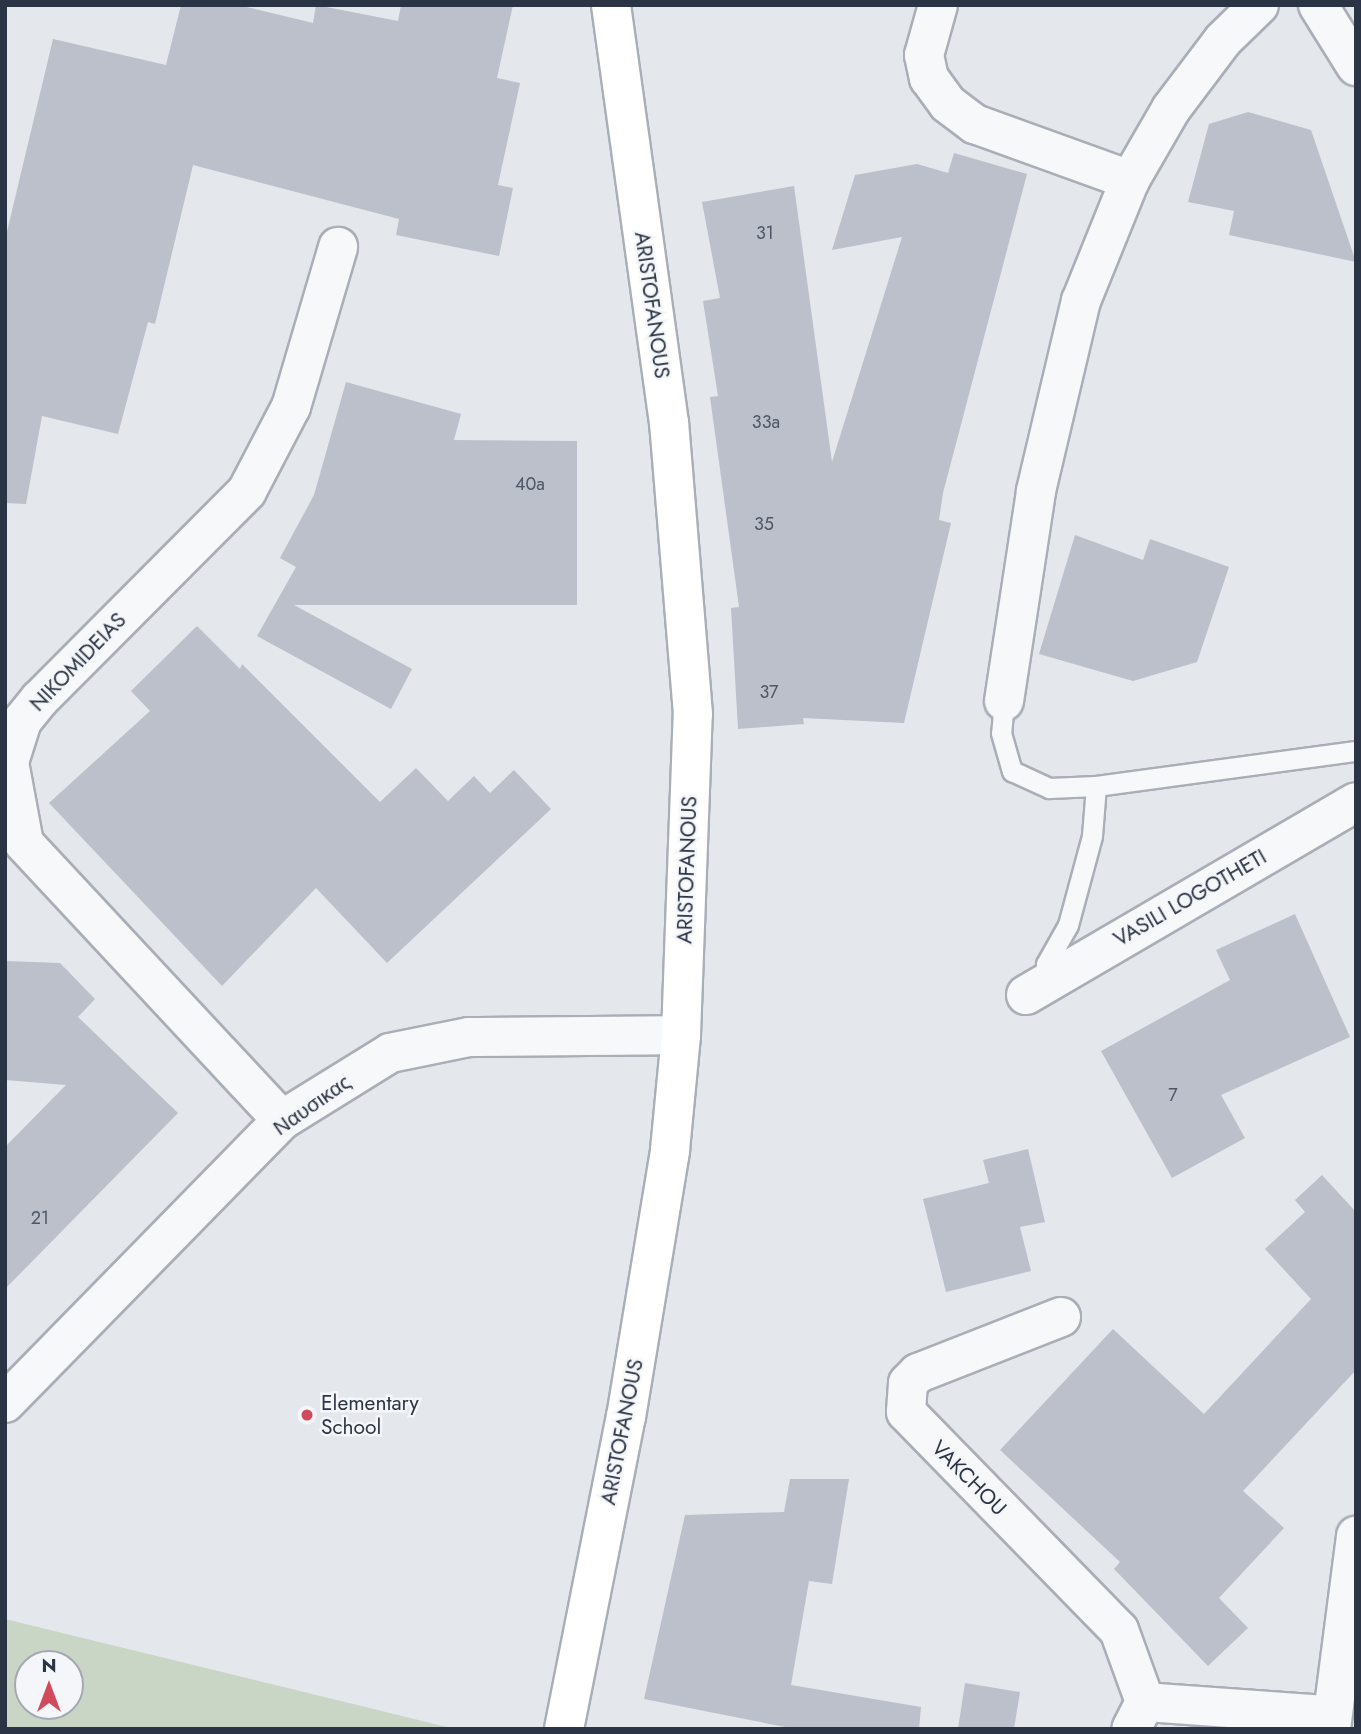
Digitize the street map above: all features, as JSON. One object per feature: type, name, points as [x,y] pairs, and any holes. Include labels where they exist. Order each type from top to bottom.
[{"type":"street","name":"ARISTOFANOUS","points":[[564,1729],[626,1417],[670,1150],[681,1035],[693,715],[669,423],[611,5]]},
{"type":"street","points":[[938,5],[924,55],[929,78],[948,104],[975,124],[1130,180]]},
{"type":"street","points":[[1004,701],[1036,491],[1081,301],[1130,180],[1171,109],[1223,40],[1259,5]]},
{"type":"street","points":[[1318,5],[1356,66]]},
{"type":"street","name":"NIKOMIDEIAS","points":[[282,1120],[24,842],[9,762],[22,721],[40,699],[247,491],[291,407],[338,247]]},
{"type":"street","name":"VASILI LOGOTHETI","points":[[1040,986],[1356,802]]},
{"type":"street","name":"Ναυσικας","points":[[5,1403],[282,1120],[390,1053],[483,1036],[681,1035]]},
{"type":"street","name":"VAKCHOU","points":[[1061,1317],[918,1373],[906,1391],[906,1412],[1119,1630],[1138,1715],[1330,1722]]},
{"type":"street","points":[[1330,1722],[1356,1536]]},
{"type":"lane","points":[[1004,701],[1001,733],[1012,771],[1049,788],[1096,786],[1356,751]]},
{"type":"lane","points":[[1040,986],[1046,964],[1068,925],[1092,836],[1096,786]]},
{"type":"green space","points":[[5,1619],[455,1729],[5,1729]]},
{"type":"building","points":[[181,5],[238,5],[313,23],[316,5],[398,21],[401,5],[513,5],[497,78],[520,83],[498,185],[513,188],[499,256],[396,235],[399,219],[193,165],[155,324],[148,322],[118,434],[42,416],[26,504],[5,503],[5,240],[53,39],[166,65]]},
{"type":"building","points":[[1248,112],[1311,130],[1356,262],[1229,235],[1234,211],[1188,202],[1209,124]]},
{"type":"building","points":[[954,153],[1027,174],[943,493],[939,520],[951,523],[904,723],[803,718],[804,724],[738,729],[731,608],[739,607],[710,397],[718,396],[703,301],[720,298],[702,202],[794,186],[832,462],[902,237],[832,250],[855,175],[917,164],[948,173]]},
{"type":"building","points":[[346,382],[461,414],[454,440],[577,441],[577,605],[294,605],[412,669],[391,709],[257,636],[296,567],[280,558],[314,495]]},
{"type":"building","points":[[1075,535],[1143,560],[1150,539],[1229,567],[1197,662],[1133,681],[1039,654]]},
{"type":"building","points":[[197,626],[240,669],[242,664],[380,802],[416,768],[448,801],[474,776],[490,793],[514,770],[551,809],[387,963],[316,888],[222,986],[49,803],[150,711],[131,691]]},
{"type":"building","points":[[1295,914],[1350,1037],[1221,1095],[1245,1138],[1172,1178],[1101,1051],[1230,980],[1216,950]]},
{"type":"building","points":[[5,961],[60,963],[95,999],[78,1017],[178,1113],[5,1289],[5,1147],[66,1085],[5,1080]]},
{"type":"building","points":[[1028,1149],[1045,1222],[1020,1227],[1031,1271],[946,1292],[923,1199],[989,1183],[983,1160]]},
{"type":"building","points":[[1322,1175],[1356,1212],[1356,1370],[1243,1491],[1284,1528],[1219,1598],[1248,1628],[1208,1666],[1114,1569],[1120,1562],[1000,1450],[1113,1329],[1204,1414],[1311,1299],[1265,1249],[1305,1212],[1295,1200]]},
{"type":"building","points":[[790,1479],[849,1479],[832,1584],[809,1581],[791,1685],[921,1707],[919,1729],[795,1729],[644,1699],[685,1515],[784,1512]]},
{"type":"building","points":[[965,1683],[1020,1692],[1014,1729],[958,1729]]},
{"type":"place","name":"Elementary School","points":[[307,1415]]}]
